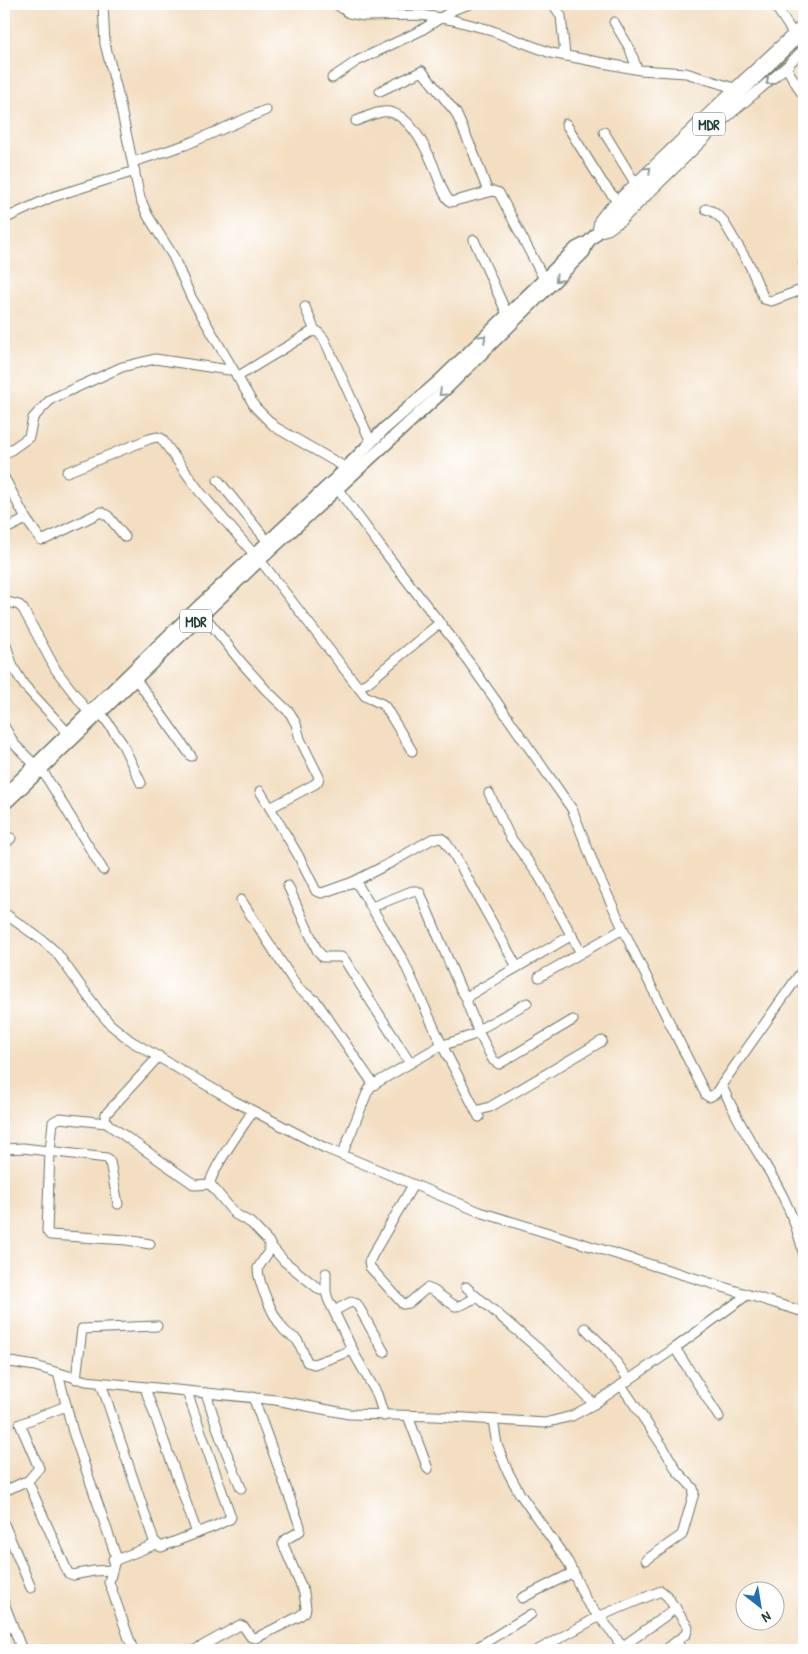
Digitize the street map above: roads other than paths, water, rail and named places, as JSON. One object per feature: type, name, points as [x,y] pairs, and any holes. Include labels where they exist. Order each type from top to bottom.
[{"type":"main road","name":"MDR","points":[[257,557],[268,542],[350,470],[391,439],[400,423],[440,380],[576,248],[588,242],[597,234],[799,32]]},
{"type":"main road","name":"MDR","points":[[4,795],[101,713],[133,676],[244,569],[337,488],[371,442],[384,429],[400,423],[448,388],[584,252],[588,242]]},
{"type":"main road","name":"MDR","points":[[4,805],[68,733],[203,614],[244,569]]},
{"type":"street","points":[[103,4],[105,44],[140,198],[148,216],[173,256],[192,297],[255,408],[276,427],[350,470]]},
{"type":"street","points":[[336,4],[349,13],[364,16],[420,15],[441,18],[487,29],[539,50],[637,69],[686,73],[734,88]]},
{"type":"street","points":[[332,78],[357,61],[408,38],[455,9],[469,4]]},
{"type":"street","points":[[553,4],[561,16],[565,55]]},
{"type":"street","points":[[774,4],[799,32]]},
{"type":"street","points":[[614,22],[630,49],[637,69]]},
{"type":"street","points":[[804,24],[799,32],[734,88],[616,201],[599,220],[597,234],[608,230],[621,221],[727,117],[786,67],[804,49]]},
{"type":"street","points":[[786,67],[804,98]]},
{"type":"street","points":[[380,91],[422,72],[456,113],[488,192]]},
{"type":"street","points":[[4,219],[52,197],[134,166],[266,110]]},
{"type":"street","points":[[356,121],[385,112],[395,114],[409,125],[431,157],[445,196],[451,202],[488,192],[496,191],[501,195],[544,278]]},
{"type":"street","points":[[566,124],[616,201]]},
{"type":"street","points":[[604,132],[635,183]]},
{"type":"street","points":[[706,209],[719,215],[722,219],[750,266],[764,299],[771,301],[804,289]]},
{"type":"street","points":[[474,240],[507,314]]},
{"type":"street","points":[[305,307],[315,331],[320,333],[324,339],[371,442]]},
{"type":"street","points":[[237,377],[315,331]]},
{"type":"street","points":[[4,455],[29,437],[33,418],[51,399],[122,367],[155,360],[230,370]]},
{"type":"street","points":[[67,472],[148,439],[160,438],[200,492],[257,557],[365,696],[386,708],[412,751]]},
{"type":"street","points":[[4,477],[26,519],[38,537],[43,540],[96,514],[104,513],[124,537]]},
{"type":"street","points":[[218,480],[268,542]]},
{"type":"street","points":[[337,488],[460,648],[568,803],[576,817],[596,870],[623,929],[706,1095],[712,1096],[721,1085],[804,968]]},
{"type":"street","points":[[4,530],[26,519]]},
{"type":"street","points":[[4,601],[19,605],[23,609],[56,670],[89,713]]},
{"type":"street","points":[[203,614],[241,662],[290,714],[319,777],[315,784],[270,808]]},
{"type":"street","points":[[358,687],[367,683],[436,626]]},
{"type":"street","points":[[4,639],[13,667],[24,685],[68,733]]},
{"type":"street","points":[[133,676],[191,756]]},
{"type":"street","points":[[101,713],[122,743],[141,783]]},
{"type":"street","points":[[4,726],[15,745],[38,767],[103,870]]},
{"type":"street","points":[[260,791],[316,891],[322,893],[352,882],[399,859],[432,839],[441,838],[455,856],[517,967]]},
{"type":"street","points":[[489,793],[510,837],[539,876],[581,953]]},
{"type":"street","points":[[4,846],[11,838]]},
{"type":"street","points":[[352,882],[358,884],[403,960],[442,1045],[478,1114],[602,1041]]},
{"type":"street","points":[[288,886],[318,950],[323,957],[341,957],[344,959],[410,1063]]},
{"type":"street","points":[[372,907],[412,891],[420,893],[460,988],[467,999],[479,1031],[493,1060],[499,1064],[573,1020]]},
{"type":"street","points":[[241,900],[298,988],[316,1001],[374,1084]]},
{"type":"street","points":[[4,913],[56,952],[95,1006],[117,1030],[131,1041],[254,1111],[325,1148],[480,1212],[804,1312]]},
{"type":"street","points":[[539,977],[623,929]]},
{"type":"street","points":[[467,999],[472,993],[572,935]]},
{"type":"street","points":[[342,1155],[367,1093],[374,1084],[442,1045],[479,1031],[527,1003]]},
{"type":"street","points":[[106,1123],[104,1118],[106,1114],[158,1056]]},
{"type":"street","points":[[721,1085],[743,1128],[782,1193],[790,1211],[804,1256]]},
{"type":"street","points":[[254,1111],[216,1169],[210,1184],[235,1214],[251,1223],[267,1238],[270,1245],[284,1261],[320,1290]]},
{"type":"street","points":[[150,1244],[102,1238],[50,1235],[48,1233],[46,1228],[49,1200],[50,1151],[54,1122],[57,1118],[106,1123],[195,1185],[210,1184]]},
{"type":"street","points":[[4,1149],[17,1148],[50,1151],[109,1159],[118,1204]]},
{"type":"street","points":[[413,1185],[373,1254],[370,1267],[403,1304],[409,1303],[427,1288],[455,1306],[463,1305],[477,1298]]},
{"type":"street","points":[[270,1245],[270,1251],[258,1268],[260,1277],[268,1300],[282,1326],[298,1341],[307,1362],[314,1364],[353,1350]]},
{"type":"street","points":[[326,1273],[326,1292],[353,1350],[378,1394],[384,1416]]},
{"type":"street","points":[[466,1288],[548,1356],[594,1404]]},
{"type":"street","points":[[4,1361],[35,1366],[76,1379],[101,1383],[253,1397],[349,1414],[546,1423],[572,1416],[594,1404],[747,1295]]},
{"type":"street","points":[[334,1311],[351,1302],[357,1304],[384,1352]]},
{"type":"street","points":[[76,1379],[82,1329],[157,1326]]},
{"type":"street","points":[[584,1328],[608,1351],[677,1471],[693,1488],[694,1493],[682,1536],[646,1560]]},
{"type":"street","points":[[674,1348],[720,1418]]},
{"type":"street","points":[[58,1374],[73,1432],[115,1560],[109,1577],[110,1586],[133,1650]]},
{"type":"street","points":[[101,1383],[156,1544]]},
{"type":"street","points":[[145,1388],[197,1534]]},
{"type":"street","points":[[115,1560],[156,1544],[163,1546],[197,1534],[231,1517],[187,1392]]},
{"type":"street","points":[[206,1393],[221,1439],[241,1488]]},
{"type":"street","points":[[195,1650],[240,1626],[244,1628],[251,1638],[256,1638],[298,1617],[306,1608],[304,1593],[283,1546],[285,1540],[300,1531],[300,1526],[253,1397]]},
{"type":"street","points":[[4,1487],[9,1489],[27,1482],[37,1473],[39,1468],[20,1424],[66,1406]]},
{"type":"street","points":[[408,1416],[428,1469]]},
{"type":"street","points":[[493,1420],[497,1445],[508,1472],[520,1494],[574,1572],[587,1602],[600,1616],[623,1649],[676,1608]]},
{"type":"street","points":[[27,1482],[65,1571],[73,1575],[111,1570]]},
{"type":"street","points":[[4,1524],[31,1588]]},
{"type":"street","points":[[522,1598],[574,1572]]},
{"type":"street","points":[[541,1650],[600,1616],[661,1591],[666,1594],[676,1608],[688,1629],[686,1634],[664,1650]]},
{"type":"street","points":[[4,1603],[22,1650]]},
{"type":"street","points":[[476,1650],[531,1614]]},
{"type":"street","points":[[677,1641],[681,1650]]}]
